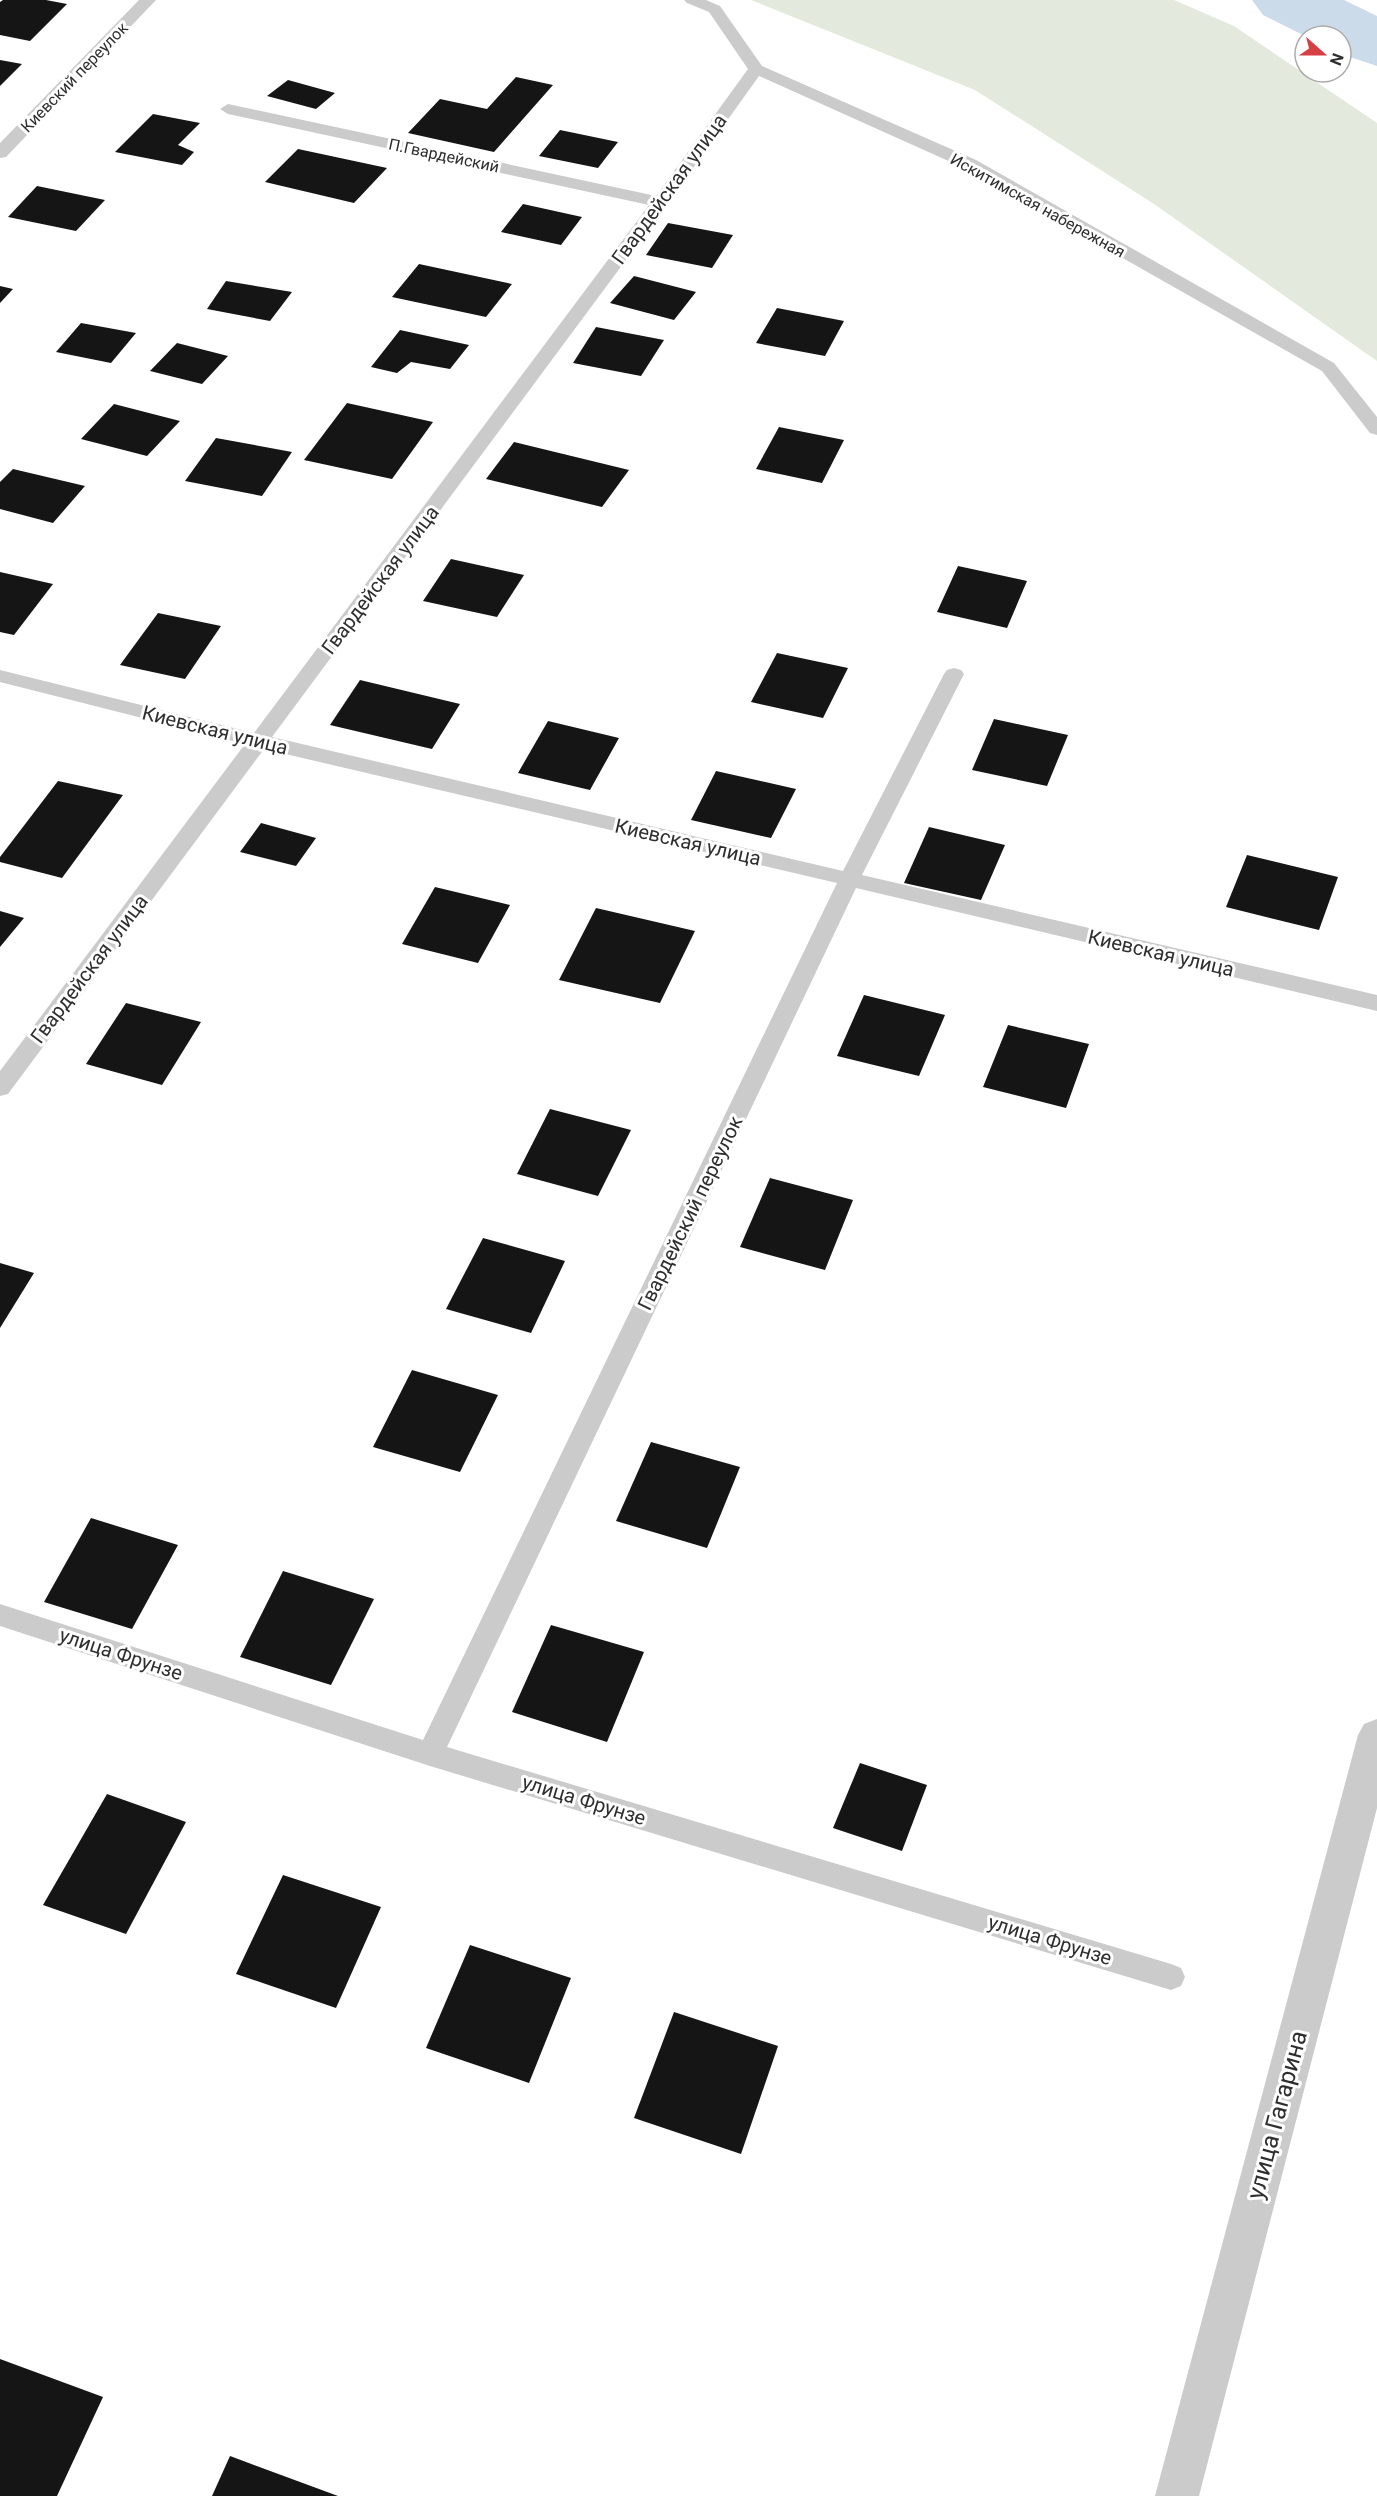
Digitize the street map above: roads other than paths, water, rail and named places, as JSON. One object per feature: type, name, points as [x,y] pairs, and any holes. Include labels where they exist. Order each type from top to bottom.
[{"type":"street","name":"улица Гагарина","points":[[1178,2496],[1377,1735]]},
{"type":"lane","name":"Киевский переулок","points":[[0,153],[148,0]]},
{"type":"lane","points":[[692,0],[715,9],[756,69]]},
{"type":"lane","name":"Гвардейская улица","points":[[0,1088],[660,202],[756,69]]},
{"type":"lane","name":"Искитимская набережная","points":[[756,69],[970,164],[1328,367],[1377,429]]},
{"type":"lane","name":"П.Гвардейский","points":[[228,109],[660,202]]},
{"type":"lane","name":"Гвардейский переулок","points":[[430,1754],[849,880],[954,674]]},
{"type":"lane","name":"Киевская улица","points":[[0,676],[260,741],[1377,1003]]},
{"type":"lane","name":"улица Фрунзе","points":[[0,1615],[430,1754],[1171,1977]]},
{"type":"waterway","points":[[1288,0],[1377,44]]}]
